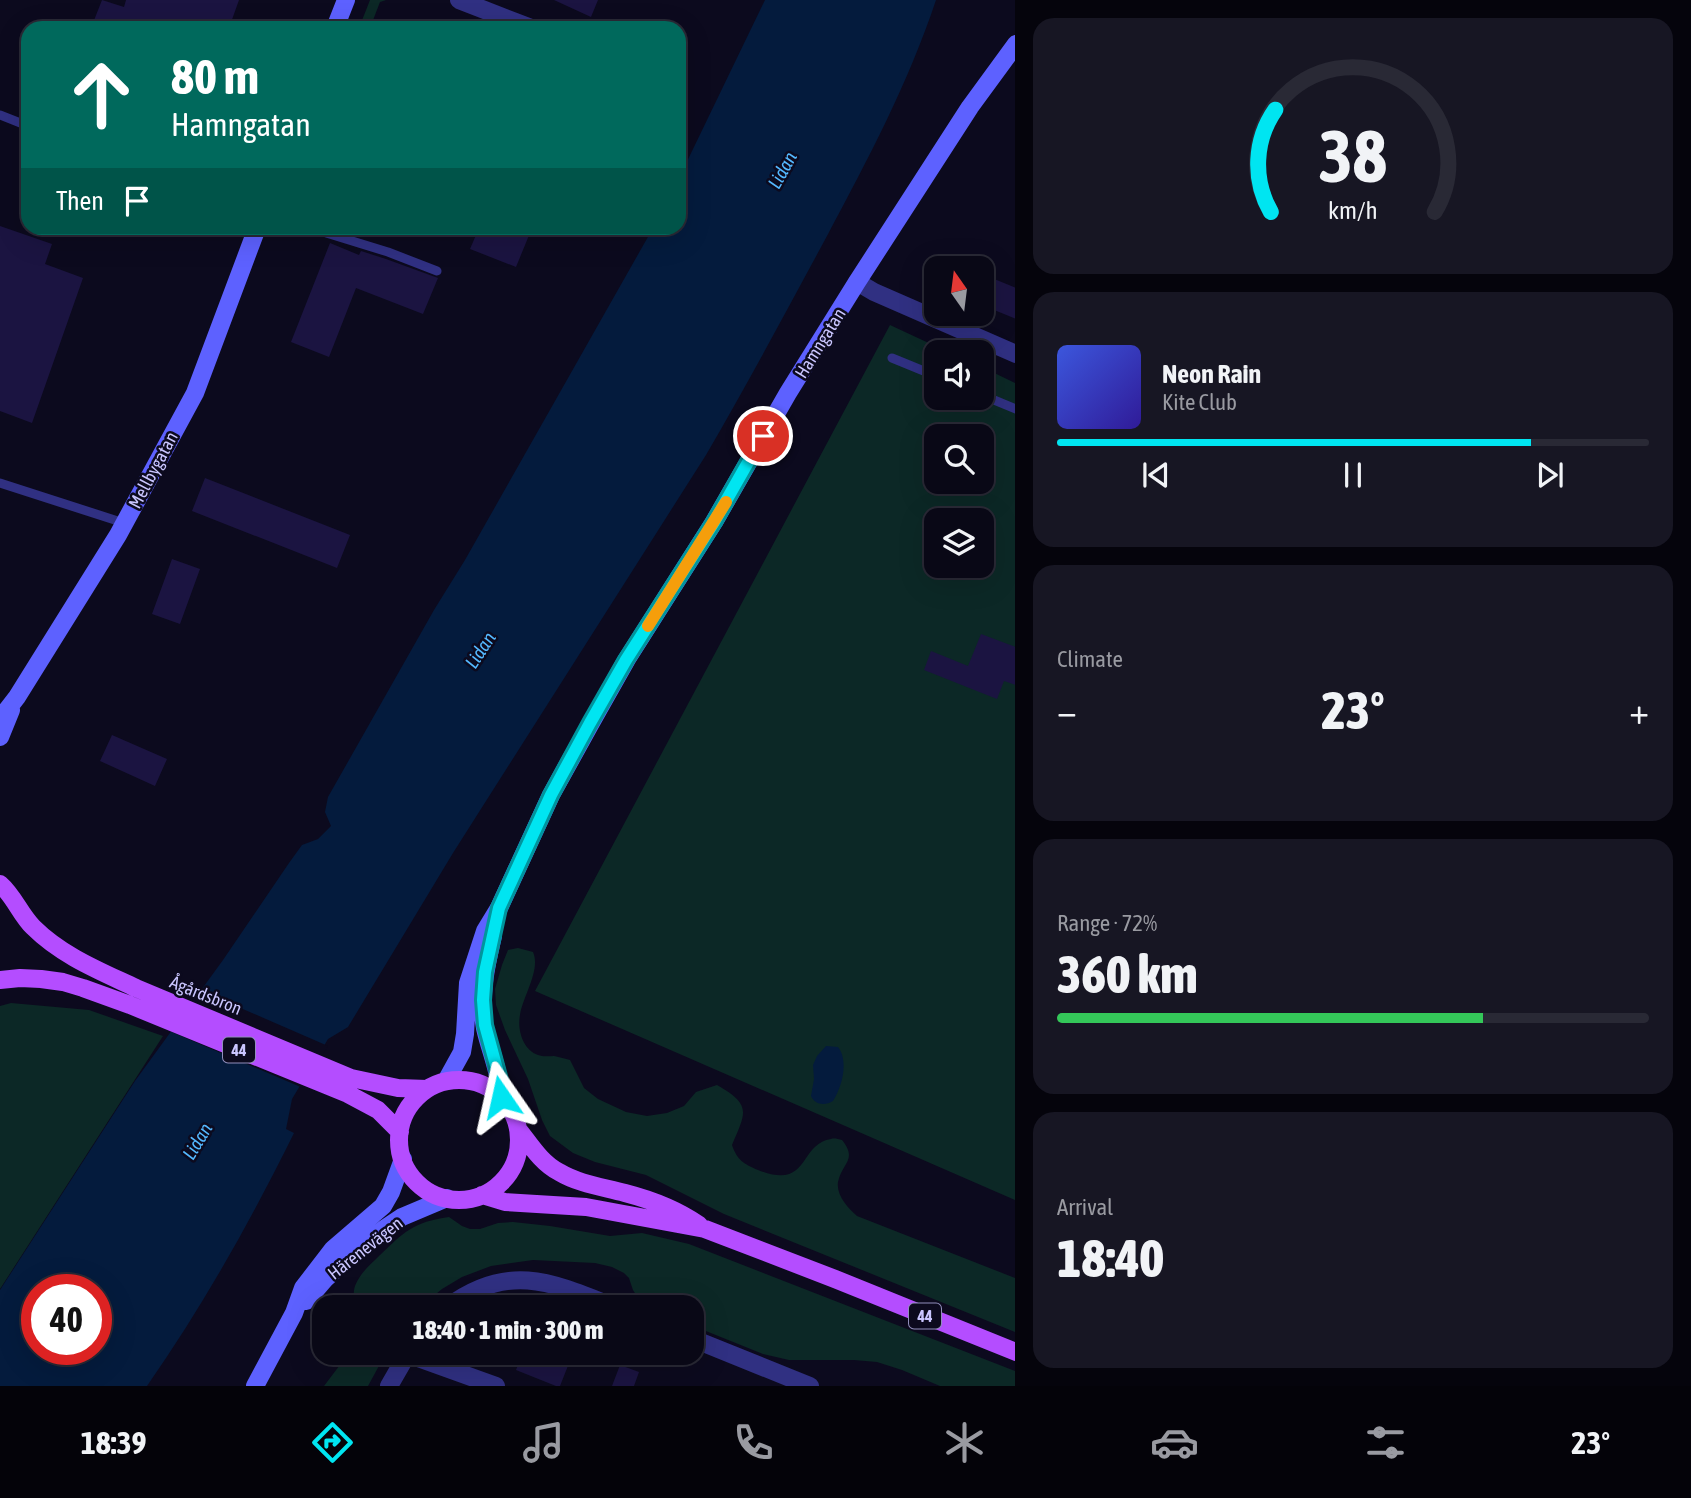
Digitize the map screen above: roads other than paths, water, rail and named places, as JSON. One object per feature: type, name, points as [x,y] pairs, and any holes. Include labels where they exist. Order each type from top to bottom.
[{"type":"main road","name":"44","points":[[0,884],[9,892],[32,926],[52,943],[133,997]]},
{"type":"main road","name":"44","points":[[0,980],[20,978],[63,982],[133,997],[350,1086],[400,1132]]},
{"type":"main road","name":"44","points":[[402,1159],[399,1141],[401,1124],[420,1094],[446,1081],[476,1082],[501,1097],[515,1117],[518,1129],[543,1161],[557,1172],[584,1183],[656,1202],[680,1212],[705,1229]]},
{"type":"main road","name":"44","points":[[350,1086],[427,1089]]},
{"type":"main road","points":[[482,1195],[502,1181],[512,1168],[518,1153],[518,1129]]},
{"type":"main road","points":[[402,1159],[420,1185],[447,1198]]},
{"type":"main road","name":"44","points":[[447,1198],[468,1199],[482,1195],[505,1202],[586,1208],[705,1229],[1015,1352]]},
{"type":"street","points":[[338,21],[346,0]]},
{"type":"street","points":[[459,0],[513,21]]},
{"type":"street","name":"Hamngatan","points":[[499,908],[551,795],[626,660],[714,522],[788,393],[857,282],[963,117],[1015,45]]},
{"type":"street","name":"Mellbygatan","points":[[0,719],[17,697],[124,523],[195,393],[254,235]]},
{"type":"street","points":[[857,282],[1015,354]]},
{"type":"street","name":"Mellbygatan","points":[[0,737],[17,697]]},
{"type":"street","points":[[446,1081],[462,1052],[466,1034],[468,983],[485,931],[499,908]]},
{"type":"street","points":[[499,908],[485,972],[483,1000],[485,1025],[500,1080],[501,1097]]},
{"type":"street","name":"Härenevägen","points":[[254,1386],[294,1314],[303,1288],[333,1249],[383,1206],[391,1192],[402,1159]]},
{"type":"street","name":"Härenevägen","points":[[294,1314],[345,1261],[384,1229],[402,1217],[447,1198]]},
{"type":"street","points":[[465,1295],[482,1286],[526,1280],[545,1282],[584,1295]]},
{"type":"street","points":[[704,1343],[810,1386]]},
{"type":"street","points":[[389,1386],[400,1365]]},
{"type":"street","points":[[439,1365],[496,1386]]},
{"type":"lane","points":[[0,115],[21,123]]},
{"type":"lane","points":[[333,235],[437,271]]},
{"type":"lane","points":[[892,359],[924,371]]},
{"type":"lane","points":[[994,400],[1015,409]]},
{"type":"lane","points":[[0,483],[124,523]]},
{"type":"water","name":"Lidan","points":[[765,0],[936,0],[913,61],[872,150],[737,401],[706,455],[453,853],[348,1027],[328,1039],[292,1099],[286,1129],[294,1133],[225,1262],[168,1356],[147,1386],[0,1386],[0,1290],[135,1081],[289,863],[302,845],[318,839],[331,826],[325,812],[328,797],[649,235],[686,235],[686,164]]},
{"type":"water","points":[[826,1046],[838,1047],[844,1067],[833,1101],[824,1104],[818,1103],[811,1096],[813,1065]]}]
